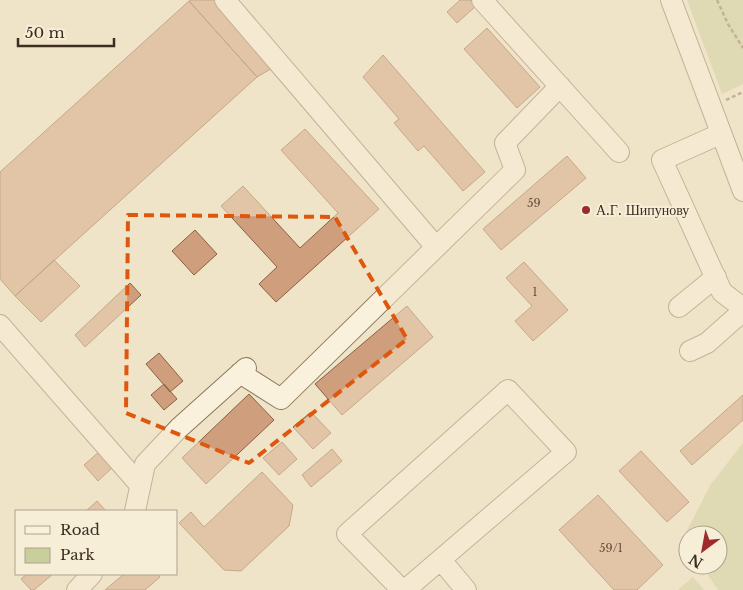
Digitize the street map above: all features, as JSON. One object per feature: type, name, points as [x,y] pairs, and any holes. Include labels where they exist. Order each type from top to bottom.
[{"type":"street","points":[[225,0],[436,247]]},
{"type":"street","points":[[482,0],[619,152]]},
{"type":"street","points":[[671,0],[727,143],[743,191]]},
{"type":"street","points":[[135,510],[145,464],[178,428],[243,371],[281,399],[515,170],[505,143],[560,86]]},
{"type":"street","points":[[690,351],[707,343],[743,310],[722,292],[662,160],[727,143]]},
{"type":"street","points":[[679,307],[716,277]]},
{"type":"street","points":[[0,325],[140,485]]},
{"type":"street","points":[[508,390],[566,452],[441,560],[403,590],[347,534],[508,390]]},
{"type":"street","points":[[441,560],[466,590]]},
{"type":"street","points":[[77,590],[91,575]]},
{"type":"path","points":[[717,0],[728,24],[743,48]]},
{"type":"highlighted area","points":[[128,215],[335,217],[407,339],[249,463],[126,413]]},
{"type":"green space","points":[[687,0],[743,0],[743,84],[722,94]]},
{"type":"green space","points":[[743,443],[743,590],[718,590],[708,575],[728,575],[728,525],[690,525],[711,484]]},
{"type":"green space","points":[[693,577],[704,590],[678,590]]},
{"type":"building","points":[[217,0],[276,66],[257,77],[189,1]]},
{"type":"building","points":[[460,0],[470,0],[476,6],[457,23],[447,12]]},
{"type":"building","points":[[189,1],[257,77],[15,296],[0,279],[0,172]]},
{"type":"building","points":[[487,28],[540,87],[517,108],[464,49]]},
{"type":"building","points":[[383,55],[485,172],[463,191],[424,146],[418,151],[394,123],[399,119],[363,77]]},
{"type":"building","points":[[305,129],[379,209],[276,302],[259,284],[277,267],[221,206],[243,186],[300,248],[338,213],[281,150]]},
{"type":"building","points":[[567,156],[586,178],[501,250],[483,229]]},
{"type":"building","points":[[195,230],[217,254],[194,275],[172,251]]},
{"type":"building","points":[[54,260],[80,286],[41,322],[15,296]]},
{"type":"building","points":[[524,262],[568,310],[533,341],[515,321],[532,306],[506,278]]},
{"type":"building","points":[[130,283],[141,295],[85,347],[75,335]]},
{"type":"building","points":[[407,306],[433,337],[342,415],[315,384]]},
{"type":"building","points":[[159,353],[183,381],[170,392],[146,364]]},
{"type":"building","points":[[164,384],[177,399],[164,410],[151,395]]},
{"type":"building","points":[[249,394],[274,420],[206,484],[182,458]]},
{"type":"building","points":[[743,395],[743,420],[692,465],[680,451]]},
{"type":"building","points":[[311,412],[331,433],[313,449],[293,427]]},
{"type":"building","points":[[282,442],[297,459],[279,475],[263,458]]},
{"type":"building","points":[[332,449],[342,461],[311,487],[302,475]]},
{"type":"building","points":[[100,451],[114,466],[98,481],[84,465]]},
{"type":"building","points":[[641,451],[689,502],[667,522],[619,471]]},
{"type":"building","points":[[262,472],[293,505],[289,526],[241,571],[224,570],[179,523],[191,512],[204,527]]},
{"type":"building","points":[[598,495],[663,565],[637,590],[614,590],[559,530]]},
{"type":"building","points":[[97,501],[105,510],[87,510]]},
{"type":"building","points":[[26,575],[52,575],[34,590],[31,590],[21,579]]},
{"type":"building","points":[[123,575],[158,575],[160,577],[145,590],[105,590]]},
{"type":"place","name":"А.Г. Шипунову","points":[[586,210]]}]
